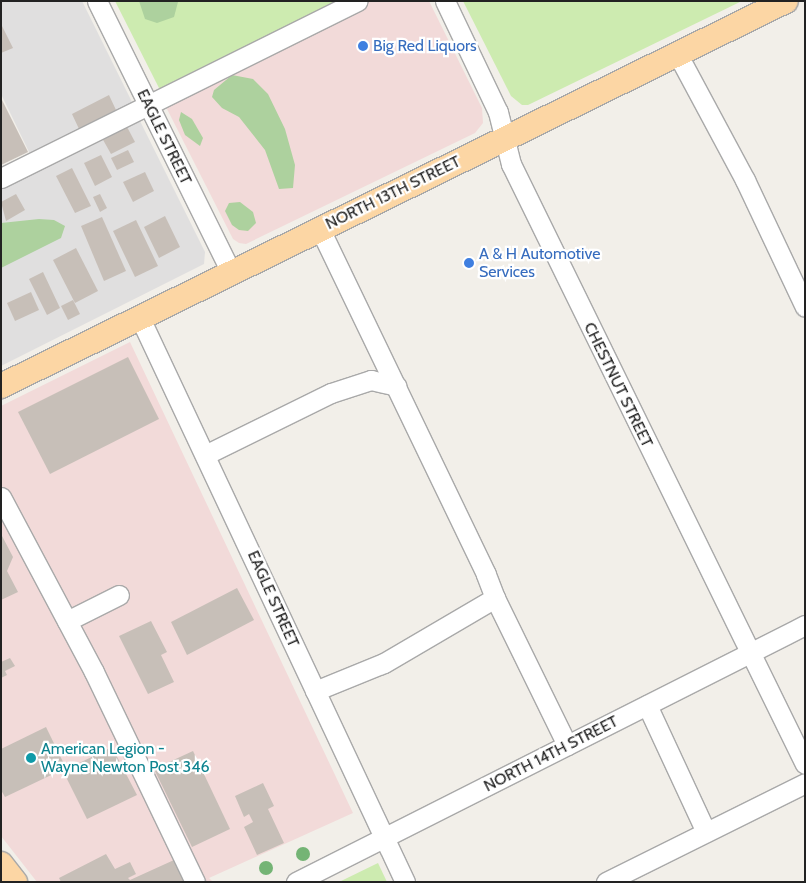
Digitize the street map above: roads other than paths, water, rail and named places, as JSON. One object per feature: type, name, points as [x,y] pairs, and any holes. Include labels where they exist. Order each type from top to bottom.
[{"type":"main road","name":"NORTH 13TH STREET","points":[[1,386],[786,1]]},
{"type":"main road","points":[[1,864],[15,882]]},
{"type":"street","name":"EAGLE STREET","points":[[97,1],[231,272]]},
{"type":"street","points":[[1,178],[357,1]]},
{"type":"street","name":"CHESTNUT STREET","points":[[445,1],[498,112],[511,164],[805,764]]},
{"type":"street","points":[[678,55],[745,180],[805,307]]},
{"type":"street","points":[[320,229],[495,598],[568,745]]},
{"type":"street","name":"EAGLE STREET","points":[[140,318],[207,454],[404,882]]},
{"type":"street","points":[[207,454],[331,393],[371,380],[396,386]]},
{"type":"street","points":[[1,496],[67,621],[195,882]]},
{"type":"street","points":[[67,621],[118,594]]},
{"type":"street","points":[[315,692],[392,658],[495,598]]},
{"type":"street","name":"NORTH 14TH STREET","points":[[296,882],[805,625]]},
{"type":"street","points":[[647,705],[706,832]]},
{"type":"street","points":[[615,880],[805,783]]},
{"type":"place","name":"Big Red Liquors","points":[[363,46]]},
{"type":"place","name":"A & H Automotive Services","points":[[469,263]]},
{"type":"place","name":"American Legion - Wayne Newton Post 346","points":[[31,758]]}]
